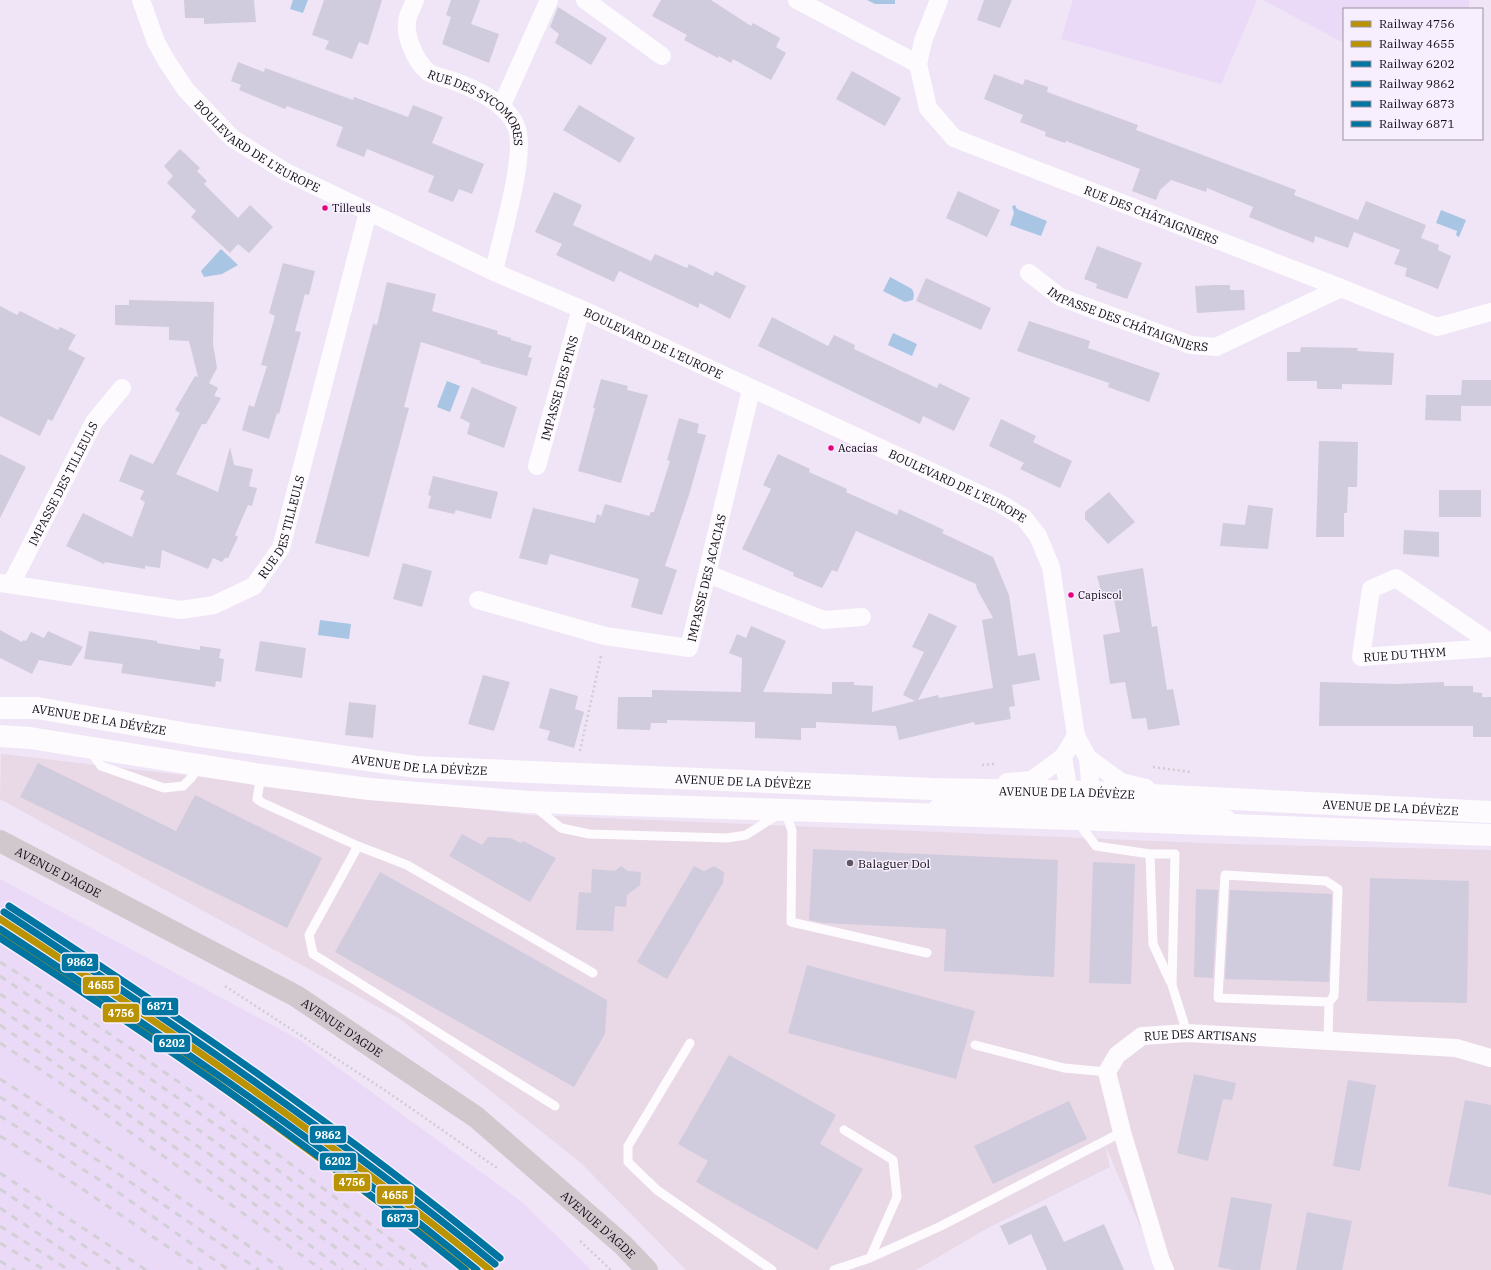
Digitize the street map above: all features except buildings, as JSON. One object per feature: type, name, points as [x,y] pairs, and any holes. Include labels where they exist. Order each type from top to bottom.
[{"type":"main road","name":"AVENUE DE LA DÉVÈZE","points":[[0,708],[37,708],[194,734],[416,767],[932,789],[1079,802],[1259,826],[1491,835]]},
{"type":"main road","name":"AVENUE DE LA DÉVÈZE","points":[[0,736],[261,775],[369,789],[529,802],[900,814],[1174,796],[1491,812]]},
{"type":"main road","name":"AVENUE D'AGDE","points":[[0,841],[296,996],[476,1116],[622,1245],[647,1270]]},
{"type":"street","name":"BOULEVARD DE L'EUROPE","points":[[141,0],[156,42],[186,90],[232,138],[286,172],[494,272],[581,309],[751,390],[1001,504],[1024,518],[1038,536],[1051,567],[1076,736],[1088,758],[1121,782],[1174,796]]},
{"type":"street","name":"RUE DES SYCOMORES","points":[[415,0],[408,18],[409,38],[416,56],[429,72],[476,89],[501,107],[516,126],[519,147],[514,185],[494,272]]},
{"type":"street","points":[[501,107],[549,0]]},
{"type":"street","points":[[585,0],[662,56]]},
{"type":"street","points":[[797,0],[918,64]]},
{"type":"street","name":"RUE DES CHÂTAIGNIERS","points":[[939,0],[923,41],[918,64],[928,108],[954,138],[1341,288],[1437,327],[1491,312]]},
{"type":"street","name":"RUE DES TILLEULS","points":[[5,584],[181,610],[214,605],[254,586],[281,548],[368,212]]},
{"type":"street","name":"IMPASSE DES CHÂTAIGNIERS","points":[[1029,273],[1060,297],[1191,345],[1216,347],[1341,288]]},
{"type":"street","name":"IMPASSE DES PINS","points":[[537,466],[581,309]]},
{"type":"street","name":"IMPASSE DES TILLEULS","points":[[5,584],[94,422],[122,388]]},
{"type":"street","name":"IMPASSE DES ACACIAS","points":[[478,600],[605,636],[689,648],[751,390]]},
{"type":"street","points":[[708,574],[824,620],[862,616]]},
{"type":"street","name":"RUE DU THYM","points":[[1491,643],[1396,578],[1371,589],[1361,657],[1491,648]]},
{"type":"street","points":[[932,789],[1032,780],[1063,757],[1076,736]]},
{"type":"street","points":[[1063,757],[1079,802]]},
{"type":"street","name":"BOULEVARD DE L'EUROPE","points":[[1079,802],[1088,758]]},
{"type":"street","name":"RUE DES ARTISANS","points":[[1107,1072],[1117,1055],[1142,1036],[1187,1033],[1456,1048],[1491,1058]]},
{"type":"street","points":[[1107,1072],[1122,1132],[1165,1270]]},
{"type":"lane","points":[[261,775],[257,799],[358,846],[407,865],[593,973]]},
{"type":"lane","points":[[529,802],[561,828],[589,834],[727,838],[746,834],[785,810],[792,831],[791,922],[927,953]]},
{"type":"lane","points":[[1079,802],[1096,846],[1150,854],[1175,854],[1172,985]]},
{"type":"lane","points":[[358,846],[309,935],[314,954],[555,1106]]},
{"type":"lane","points":[[1150,854],[1153,944],[1172,985],[1187,1033]]},
{"type":"lane","points":[[1328,1041],[1329,1002],[1334,996],[1338,889],[1326,881],[1225,875],[1218,998],[1329,1002]]},
{"type":"lane","points":[[690,1043],[628,1146],[628,1162],[657,1190],[772,1270]]},
{"type":"lane","points":[[975,1045],[1064,1068],[1107,1072]]},
{"type":"lane","points":[[844,1130],[893,1160],[897,1197],[870,1258]]},
{"type":"lane","points":[[834,1270],[870,1258],[941,1226],[1122,1132]]},
{"type":"path","points":[[576,775],[605,636]]},
{"type":"path","points":[[219,982],[386,1091],[500,1170]]},
{"type":"path","points":[[577,1237],[611,1270]]},
{"type":"shaded area","points":[[1073,0],[1257,0],[1221,84],[1061,39]]},
{"type":"shaded area","points":[[1263,0],[1469,0],[1469,8],[1343,8],[1343,42]]},
{"type":"shaded area","points":[[1,754],[530,815],[1227,844],[1491,850],[1491,1270],[1159,1270],[1105,1145],[1110,1167],[986,1229],[916,1270],[686,1270],[581,1163],[400,1019],[0,799]]},
{"type":"shaded area","points":[[0,879],[300,1040],[522,1202],[591,1270],[0,1270]]},
{"type":"water","points":[[293,0],[308,0],[303,13],[290,9]]},
{"type":"water","points":[[867,0],[895,0],[895,4],[875,4]]},
{"type":"water","points":[[1015,205],[1017,209],[1047,221],[1041,236],[1010,225],[1014,213],[1012,206]]},
{"type":"water","points":[[1441,210],[1466,220],[1459,237],[1456,235],[1457,231],[1436,223]]},
{"type":"water","points":[[221,249],[238,265],[222,274],[204,277],[201,271]]},
{"type":"water","points":[[890,277],[912,289],[914,294],[913,300],[905,302],[883,291]]},
{"type":"water","points":[[893,333],[917,344],[912,356],[888,345]]},
{"type":"water","points":[[447,381],[460,386],[450,412],[437,407]]},
{"type":"water","points":[[320,620],[351,624],[349,639],[318,635]]},
{"type":"railway","points":[[0,962],[111,1035],[219,1111],[431,1270]]},
{"type":"railway","points":[[0,976],[239,1141],[411,1270]]},
{"type":"railway","points":[[0,994],[99,1060],[197,1129],[388,1270]]},
{"type":"railway","points":[[0,1009],[212,1156],[366,1270]]},
{"type":"railway","points":[[0,1025],[226,1183],[343,1270]]},
{"type":"railway","points":[[0,1043],[80,1096],[322,1270]]},
{"type":"railway","points":[[0,1079],[120,1156],[283,1270]]},
{"type":"railway","points":[[0,1097],[120,1175],[259,1270]]},
{"type":"railway","points":[[0,1116],[112,1188],[229,1270]]},
{"type":"railway","points":[[0,1136],[69,1180],[202,1270]]},
{"type":"railway","points":[[0,1173],[146,1270]]},
{"type":"railway","points":[[0,1189],[120,1270]]},
{"type":"railway","points":[[0,1208],[93,1270]]},
{"type":"railway","points":[[0,1226],[69,1270]]},
{"type":"railway","points":[[0,1243],[45,1270]]},
{"type":"railway","points":[[0,1261],[15,1270]]},
{"type":"rail line","name":"6871","points":[[9,906],[135,989],[321,1119],[441,1210],[500,1258]]},
{"type":"rail line","name":"9862","points":[[4,912],[192,1038],[316,1126],[495,1264]]},
{"type":"rail line","name":"4655","points":[[0,919],[126,1002],[250,1088],[371,1177],[490,1270]]},
{"type":"rail line","name":"6202","points":[[0,929],[183,1051],[303,1135],[362,1179],[477,1270]]},
{"type":"rail line","name":"4756","points":[[0,935],[130,1019],[417,1230],[466,1270]]},
{"type":"rail line","name":"6873","points":[[0,938],[178,1057],[295,1139],[409,1225],[465,1270]]},
{"type":"place","name":"Tilleuls","points":[[325,208]]},
{"type":"place","name":"Acacias","points":[[831,448]]},
{"type":"place","name":"Capiscol","points":[[1071,595]]},
{"type":"place","name":"Balaguer Dol","points":[[850,863]]}]
